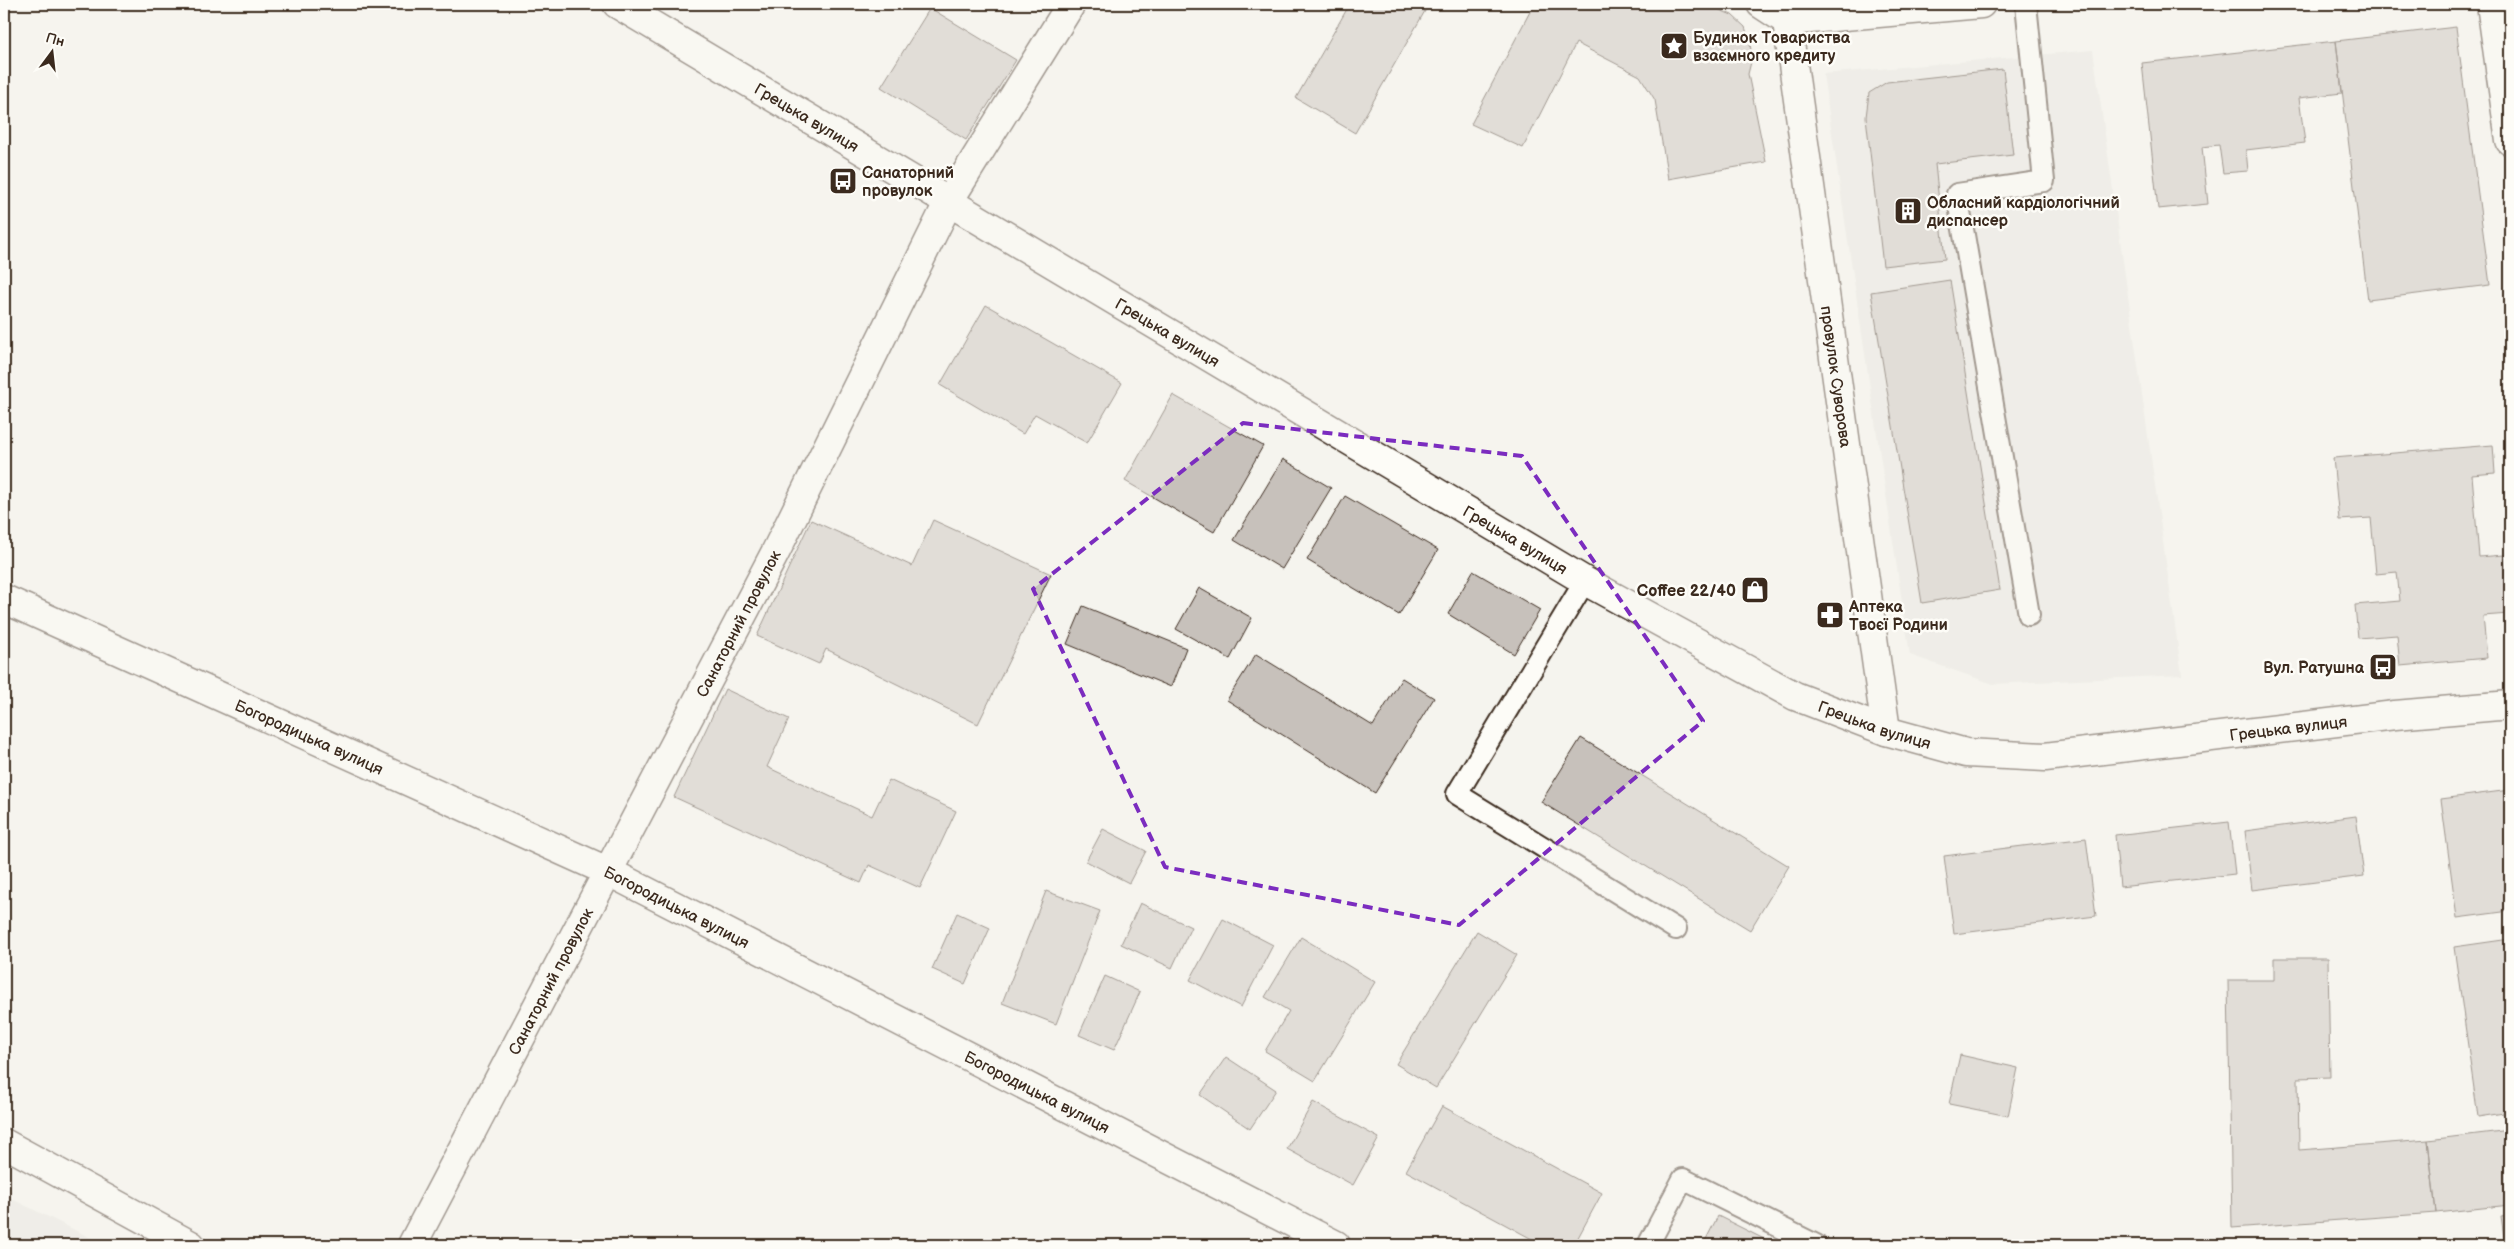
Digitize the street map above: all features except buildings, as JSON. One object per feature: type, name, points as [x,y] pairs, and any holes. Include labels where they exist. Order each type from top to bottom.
[{"type":"street","name":"Грецька вулиця","points":[[617,4],[1585,581],[1794,696],[1886,730],[1966,753],[2045,758],[2395,715],[2510,705]]},
{"type":"street","name":"Санаторний провулок","points":[[412,1245],[775,553],[949,201],[1071,4]]},
{"type":"street","points":[[1760,4],[1787,21],[1981,4]]},
{"type":"street","points":[[2491,4],[2510,141]]},
{"type":"street","name":"провулок Суворова","points":[[1787,21],[1886,730]]},
{"type":"street","name":"Богородицька вулиця","points":[[4,599],[607,871],[1336,1245]]},
{"type":"street","points":[[4,1143],[191,1245]]},
{"type":"lane","points":[[2026,4],[2044,181],[1957,194],[2029,615]]},
{"type":"lane","points":[[1585,581],[1457,794],[1676,929]]},
{"type":"lane","points":[[1648,1245],[1683,1178],[1816,1245]]},
{"type":"highlighted area","points":[[1243,423],[1522,456],[1703,721],[1459,925],[1165,867],[1033,589]]},
{"type":"shaded area","points":[[2093,50],[2182,675],[1993,684],[1910,655],[1823,74]]},
{"type":"shaded area","points":[[4,1195],[105,1245],[4,1245]]},
{"type":"place","name":"Будинок Товариства взаємного кредиту","points":[[1674,46]]},
{"type":"place","name":"Санаторний провулок","points":[[843,181]]},
{"type":"place","name":"Обласний кардіологічний диспансер","points":[[1908,211]]},
{"type":"place","name":"Coffee 22/40","points":[[1755,590]]},
{"type":"place","name":"Аптека Твоєї Родини","points":[[1830,615]]},
{"type":"place","name":"Вул. Ратушна","points":[[2383,667]]}]
